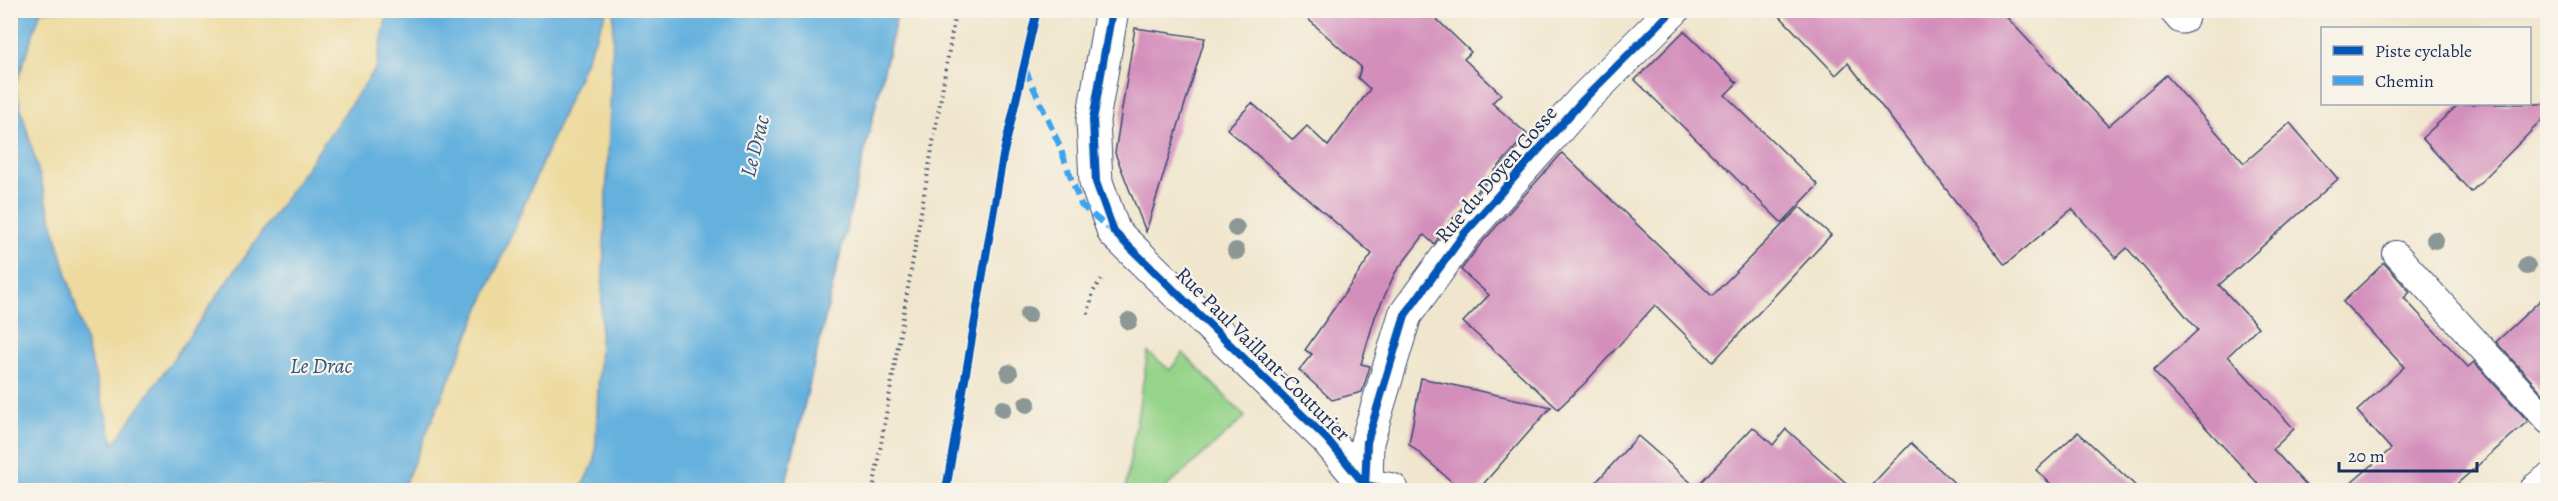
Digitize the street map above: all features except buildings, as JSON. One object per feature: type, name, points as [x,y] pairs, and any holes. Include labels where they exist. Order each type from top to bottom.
[{"type":"street","name":"Rue Paul Vaillant-Couturier","points":[[1112,10],[1093,120],[1096,182],[1114,232],[1327,439],[1374,488]]},
{"type":"street","name":"Rue du Doyen Gosse","points":[[1374,488],[1367,442],[1406,315],[1464,234],[1583,100],[1673,10]]},
{"type":"street","points":[[2536,490],[2547,481]]},
{"type":"lane","points":[[2396,254],[2547,421]]},
{"type":"path","points":[[873,490],[956,10]]},
{"type":"green space","points":[[1148,352],[1170,370],[1183,353],[1245,417],[1163,490],[1125,490]]},
{"type":"sand","points":[[10,11],[898,11],[784,490],[11,490]]},
{"type":"water","name":"Le Drac","points":[[10,11],[41,11],[15,87],[114,444],[376,68],[388,11],[607,11],[402,490],[11,490]]},
{"type":"water","name":"Le Drac","points":[[614,11],[898,11],[784,490],[580,490],[595,460]]},
{"type":"marked path","points":[[1025,69],[1058,142],[1081,205],[1111,230]]},
{"type":"cycle path","points":[[946,490],[1003,156],[1037,10]]},
{"type":"cycle path","points":[[1112,10],[1093,120],[1096,182],[1114,232],[1327,439],[1365,485],[1392,490]]},
{"type":"cycle path","points":[[1365,488],[1367,442],[1405,315],[1464,234],[1583,100],[1673,10]]}]
